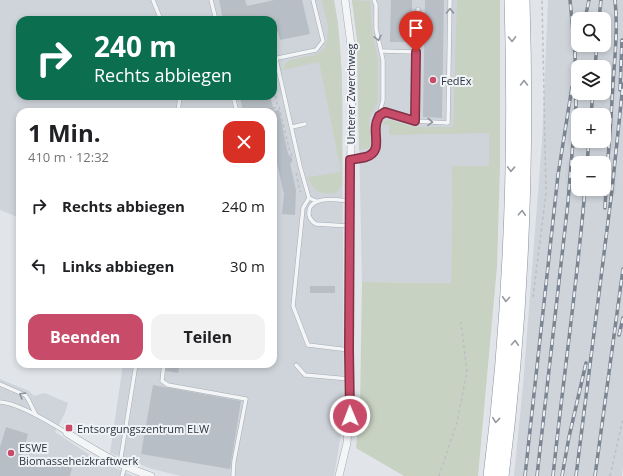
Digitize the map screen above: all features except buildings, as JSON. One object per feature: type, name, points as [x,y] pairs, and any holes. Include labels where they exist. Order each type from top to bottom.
[{"type":"highway","points":[[490,476],[500,381],[507,280],[513,128],[510,0]]},
{"type":"highway","points":[[502,476],[512,382],[523,205],[523,0]]},
{"type":"street","name":"Unterer Zwerchweg","points":[[339,476],[347,443],[350,416],[350,160],[352,83],[350,45],[345,0]]},
{"type":"street","points":[[66,433],[102,455],[122,465],[151,476]]},
{"type":"lane","points":[[153,0],[159,16]]},
{"type":"lane","points":[[211,0],[215,16]]},
{"type":"lane","points":[[277,59],[316,50],[323,41],[313,0]]},
{"type":"lane","points":[[350,160],[368,157],[376,150],[376,126],[383,100],[383,60],[376,29],[376,5],[374,0]]},
{"type":"lane","points":[[379,116],[385,112],[415,121],[448,123],[450,0]]},
{"type":"lane","points":[[415,121],[418,9]]},
{"type":"lane","points":[[381,51],[416,52]]},
{"type":"lane","points":[[277,67],[309,198],[303,208],[293,306],[308,346],[349,350]]},
{"type":"lane","points":[[292,127],[305,124]]},
{"type":"lane","points":[[309,198],[316,201]]},
{"type":"lane","points":[[350,201],[316,201],[309,208],[308,212],[309,217],[316,224],[350,226]]},
{"type":"lane","points":[[296,364],[305,375],[349,379]]},
{"type":"lane","points":[[122,476],[122,465],[135,368]]},
{"type":"lane","points":[[164,368],[162,381],[168,385],[246,399],[234,461],[233,476]]},
{"type":"lane","points":[[0,384],[25,395],[36,415]]},
{"type":"lane","points":[[0,402],[8,403],[36,415],[66,433]]},
{"type":"path","points":[[533,297],[546,193],[542,0]]},
{"type":"path","points":[[276,100],[290,152],[293,157]]},
{"type":"path","points":[[273,108],[278,107]]},
{"type":"path","points":[[439,476],[457,422],[467,372],[461,322]]},
{"type":"path","points":[[610,476],[623,419]]},
{"type":"shaded area","points":[[0,0],[334,0],[338,23],[342,76],[344,416],[334,476],[181,476],[152,469],[110,453],[122,368],[277,368],[277,108],[16,108],[16,216],[0,210]]},
{"type":"shaded area","points":[[352,0],[490,0],[489,166],[452,167],[451,283],[362,282],[357,39]]},
{"type":"shaded area","points":[[548,0],[623,0],[622,476],[514,476],[523,385],[542,141]]},
{"type":"shaded area","points":[[0,379],[29,391],[34,396],[45,393],[68,403],[65,413],[55,432],[93,457],[133,476],[0,476]]},
{"type":"green space","points":[[322,0],[334,0],[340,46],[342,93],[342,186],[336,193],[321,193],[315,189],[307,177],[341,172],[319,62],[283,70],[285,64],[289,60],[314,55],[324,49],[327,41],[328,27]]},
{"type":"green space","points":[[352,0],[370,1],[372,29],[378,60],[378,101],[369,118],[371,144],[368,148],[359,150],[357,39]]},
{"type":"green space","points":[[457,0],[500,0],[500,166],[497,266],[478,476],[404,476],[356,448],[360,409],[362,282],[451,283],[452,166],[489,166],[489,133],[389,135],[389,125],[381,124],[384,121],[391,120],[414,127],[453,127]]},
{"type":"railway","points":[[537,476],[568,202],[576,105],[575,53],[570,0]]},
{"type":"railway","points":[[586,12],[589,0]]},
{"type":"railway","points":[[600,12],[601,0]]},
{"type":"railway","points":[[605,208],[616,41],[615,0]]},
{"type":"railway","points":[[620,90],[622,40]]},
{"type":"railway","points":[[596,52],[596,60]]},
{"type":"railway","points":[[576,476],[612,190],[623,84]]},
{"type":"railway","points":[[525,476],[558,175],[571,93]]},
{"type":"railway","points":[[592,100],[592,108]]},
{"type":"railway","points":[[588,148],[588,156]]},
{"type":"railway","points":[[553,476],[584,196]]},
{"type":"railway","points":[[595,476],[623,269]]},
{"type":"railway","points":[[619,335],[623,318]]},
{"type":"railway","points":[[562,476],[569,437],[586,363]]},
{"type":"place","name":"FedEx","points":[[433,80]]},
{"type":"place","name":"Entsorgungszentrum ELW","points":[[69,428]]},
{"type":"place","name":"ESWE Biomasseheizkraftwerk","points":[[11,453]]},
{"type":"route","points":[[350,416],[350,160],[368,157],[376,150],[376,126],[379,116],[385,112],[415,121],[416,52]]}]
